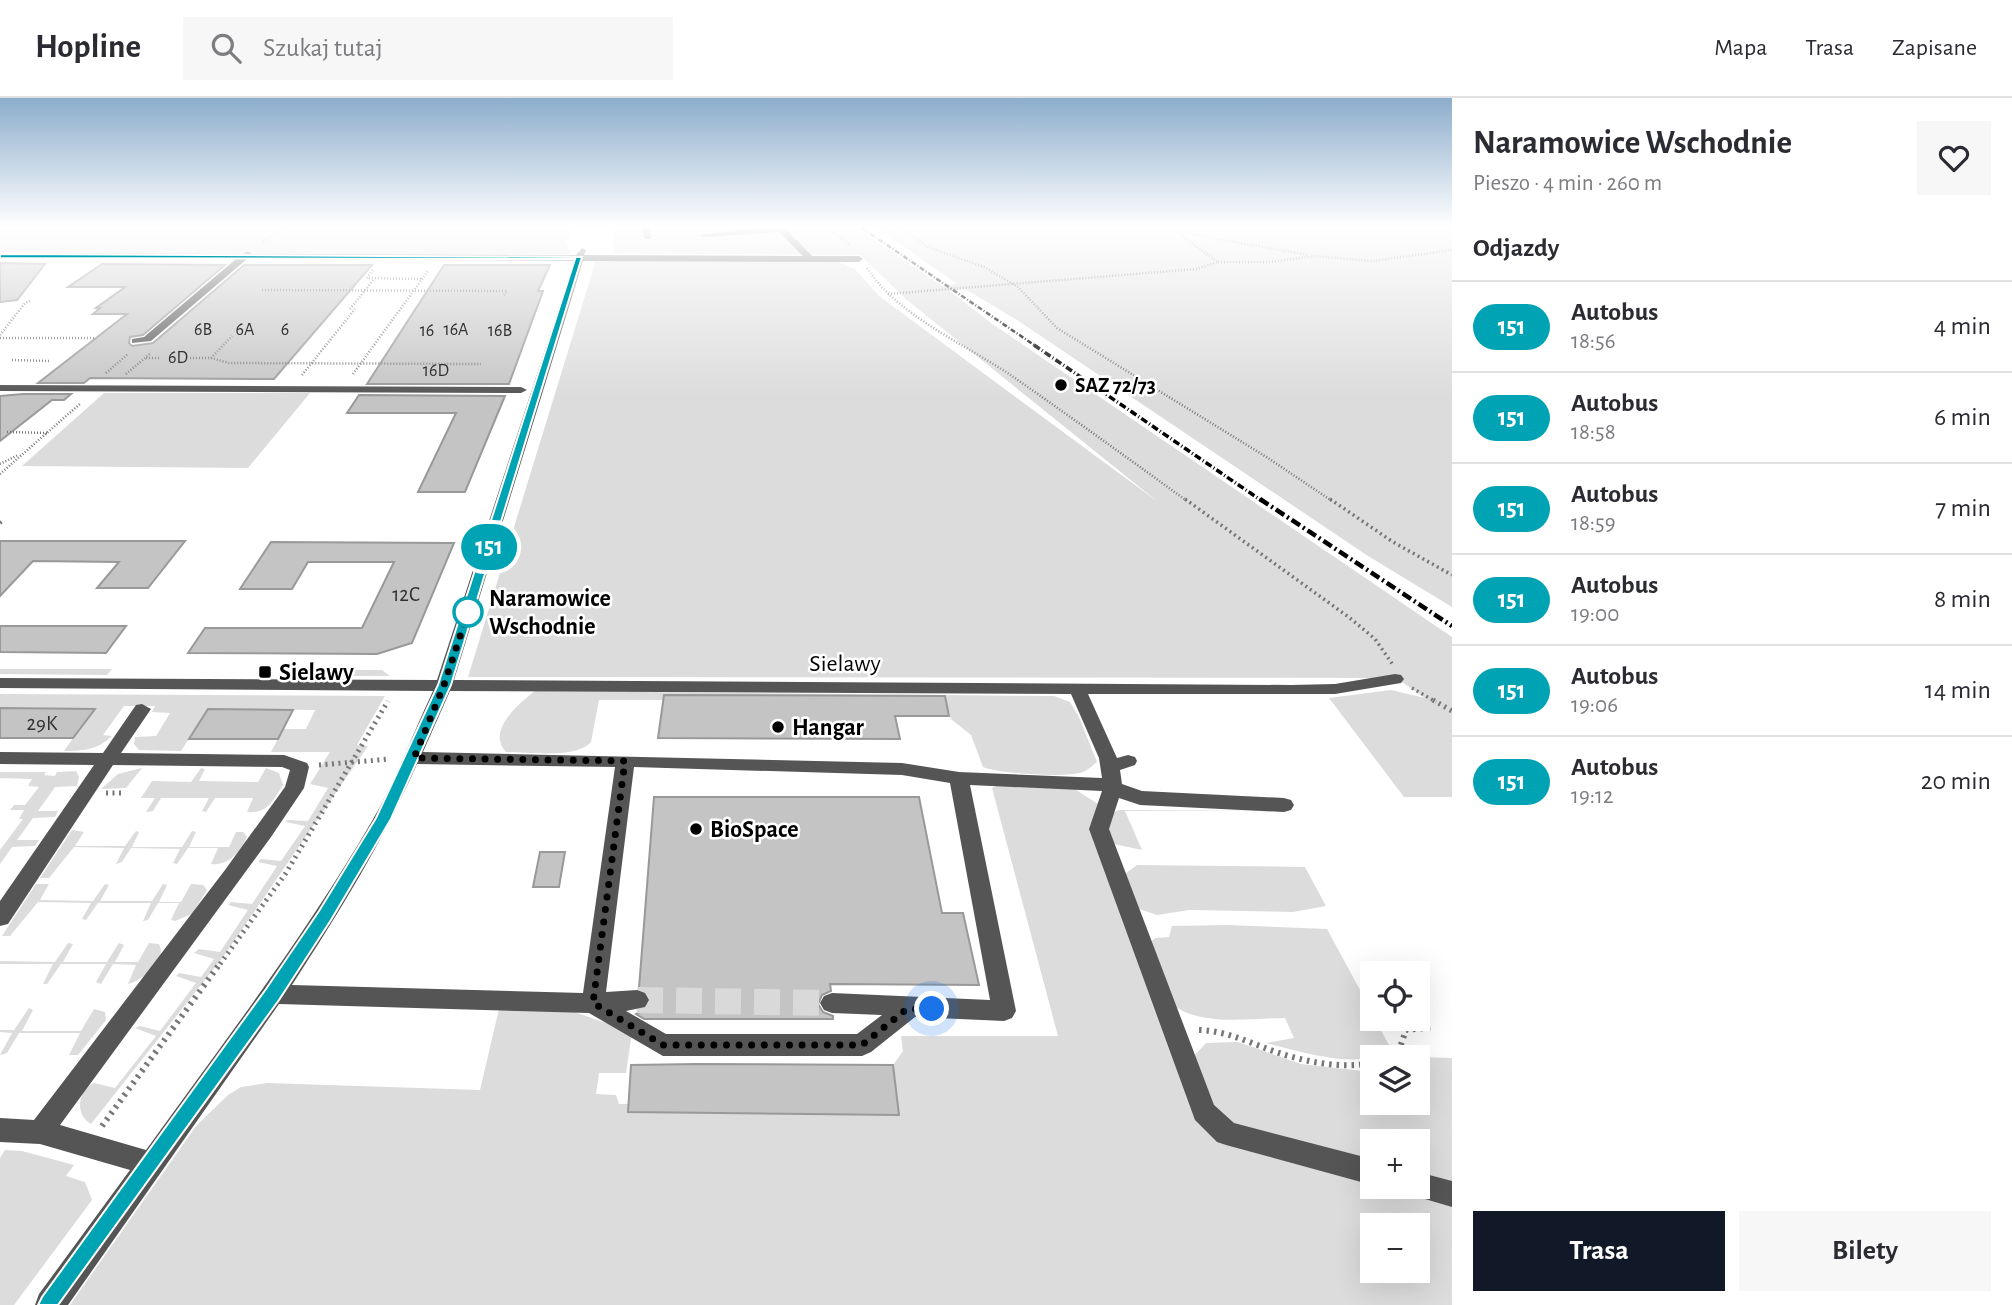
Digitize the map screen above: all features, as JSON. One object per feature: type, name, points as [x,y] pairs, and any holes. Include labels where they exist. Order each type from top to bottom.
[{"type":"street","points":[[136,341],[147,339],[212,284]]},
{"type":"street","points":[[50,1305],[273,994],[325,916],[378,828],[414,758],[444,685],[571,284]]},
{"type":"street","points":[[0,388],[521,390]]},
{"type":"street","name":"Sielawy","points":[[0,683],[1335,689],[1395,678]]},
{"type":"street","points":[[1077,689],[1117,772],[1140,798],[1284,805]]},
{"type":"street","points":[[0,918],[142,709]]},
{"type":"street","points":[[0,758],[284,761],[300,767],[298,780],[287,798],[194,930],[85,1069],[40,1132]]},
{"type":"street","points":[[414,758],[902,769],[959,778],[1104,785],[1117,772]]},
{"type":"street","points":[[593,1003],[625,761]]},
{"type":"street","points":[[1117,772],[1099,829],[1204,1112],[1226,1133],[1360,1169]]},
{"type":"street","points":[[832,1003],[907,1009],[1003,1011],[959,778]]},
{"type":"street","points":[[273,994],[593,1003],[637,1000]]},
{"type":"street","points":[[593,1003],[663,1045],[862,1045],[907,1009]]},
{"type":"street","points":[[0,1130],[40,1132],[152,1164]]},
{"type":"street","points":[[1430,1188],[1452,1194]]},
{"type":"path","points":[[350,309],[370,284]]},
{"type":"path","points":[[342,389],[418,284]]},
{"type":"path","points":[[879,284],[887,294],[1011,375],[1350,618],[1375,639],[1392,660],[1395,678],[1452,711]]},
{"type":"path","points":[[887,294],[986,284]]},
{"type":"path","points":[[1013,284],[1026,293],[1057,328],[1268,458],[1393,542],[1452,575]]},
{"type":"path","points":[[262,290],[507,291],[505,295]]},
{"type":"path","points":[[295,295],[300,290]]},
{"type":"path","points":[[332,295],[336,290]]},
{"type":"path","points":[[438,295],[441,291]]},
{"type":"path","points":[[474,295],[477,291]]},
{"type":"path","points":[[0,336],[25,303],[30,301]]},
{"type":"path","points":[[291,389],[355,309]]},
{"type":"path","points":[[0,336],[96,338]]},
{"type":"path","points":[[211,358],[232,336]]},
{"type":"path","points":[[145,358],[159,358]]},
{"type":"path","points":[[190,358],[211,358],[227,365],[481,364]]},
{"type":"path","points":[[12,360],[49,361]]},
{"type":"path","points":[[0,474],[99,388]]},
{"type":"path","points":[[8,432],[48,433]]},
{"type":"path","points":[[0,464],[25,452]]},
{"type":"path","points":[[93,1146],[103,1124],[286,873],[354,762],[395,685]]},
{"type":"path","points":[[300,767],[414,758]]},
{"type":"path","points":[[1401,1045],[1406,1030],[1434,1027]]},
{"type":"path","points":[[1173,1031],[1221,1029],[1276,1052],[1315,1061],[1360,1066]]},
{"type":"shaded area","points":[[589,284],[869,284],[879,296],[1158,502],[891,284],[1452,284],[1452,607],[1368,556],[1017,320],[965,289],[950,291],[991,323],[1452,637],[1452,797],[1404,797],[1329,698],[1391,690],[1425,698],[1396,678],[468,677]]},
{"type":"shaded area","points":[[104,393],[310,393],[248,468],[22,466]]},
{"type":"shaded area","points":[[0,669],[112,669],[107,675],[0,674]]},
{"type":"shaded area","points":[[311,670],[382,670],[390,676],[299,676]]},
{"type":"shaded area","points":[[535,691],[1054,696],[1070,702],[1097,762],[1083,772],[1063,775],[1017,773],[983,767],[971,735],[951,719],[945,697],[664,696],[663,700],[599,700],[591,742],[584,747],[563,753],[506,752],[501,744],[502,727],[514,710]]},
{"type":"shaded area","points":[[0,694],[385,696],[357,745],[368,746],[223,957],[91,1124],[80,1109],[84,1091],[94,1083],[115,1088],[156,1036],[135,1028],[140,1026],[160,1031],[196,983],[176,976],[179,973],[201,977],[214,959],[194,953],[199,949],[220,952],[248,910],[228,905],[231,902],[252,904],[277,866],[258,862],[261,859],[281,861],[305,826],[286,822],[308,821],[328,788],[310,784],[330,752],[271,752],[283,729],[306,729],[315,710],[208,709],[181,751],[139,750],[134,744],[135,737],[156,736],[170,713],[152,712],[155,706],[124,706],[103,735],[112,736],[107,741],[90,749],[64,751],[94,709],[0,708]]},
{"type":"shaded area","points":[[142,768],[126,788],[101,789],[118,774]]},
{"type":"shaded area","points":[[201,768],[205,769],[199,781],[258,782],[266,768],[279,773],[283,785],[269,805],[260,811],[247,812],[253,798],[215,798],[206,812],[202,811],[209,798],[161,798],[153,811],[146,812],[155,798],[141,798],[152,781],[191,782]]},
{"type":"shaded area","points":[[76,771],[79,777],[77,786],[55,787],[38,811],[58,811],[55,817],[33,818],[17,840],[39,840],[35,846],[12,847],[0,864],[0,850],[23,819],[19,819],[24,810],[10,810],[14,805],[25,805],[39,787],[28,786],[32,779],[0,778],[0,772],[46,772],[44,775],[55,776],[57,772]]},
{"type":"shaded area","points":[[998,785],[1070,786],[1098,804],[1191,1107],[1360,1176],[1360,1199],[1430,1199],[1430,1196],[1452,1201],[1452,1305],[70,1305],[196,1126],[228,1095],[241,1087],[267,1083],[480,1090],[499,1009],[560,1007],[632,1032],[626,1073],[599,1073],[596,1094],[616,1095],[619,1104],[628,1104],[628,1112],[899,1115],[893,1065],[903,1051],[901,1036],[1058,1036],[992,788]]},
{"type":"shaded area","points":[[1119,810],[1271,810],[1125,811],[1142,850],[1114,844],[1107,835],[1110,814]]},
{"type":"shaded area","points":[[72,830],[84,832],[75,846],[125,846],[136,831],[139,832],[132,847],[182,847],[192,831],[196,832],[189,847],[229,847],[236,832],[243,832],[247,837],[233,857],[217,864],[211,864],[218,848],[188,848],[177,864],[173,863],[180,849],[131,848],[122,862],[116,864],[124,848],[74,847],[49,878],[40,878]]},
{"type":"shaded area","points":[[1137,865],[1305,867],[1326,906],[1293,912],[1189,910],[1157,915],[1136,908],[1126,885],[1126,873]]},
{"type":"shaded area","points":[[36,884],[49,884],[40,900],[93,901],[105,884],[109,885],[100,901],[152,901],[163,884],[167,885],[159,902],[181,902],[191,884],[203,885],[207,890],[192,914],[175,921],[171,920],[179,903],[158,903],[148,920],[143,921],[151,903],[98,903],[86,920],[82,919],[91,903],[38,902],[10,936],[2,936]]},
{"type":"shaded area","points":[[1172,926],[1327,929],[1360,990],[1360,1031],[1381,1031],[1389,1045],[1360,1045],[1360,1058],[1312,1055],[1266,1043],[1294,1038],[1285,1018],[1221,1020],[1189,1014],[1176,1007],[1166,997],[1157,979],[1146,946],[1155,938],[1169,937]]},
{"type":"shaded area","points":[[68,943],[73,944],[63,962],[107,962],[119,943],[124,945],[115,962],[138,962],[149,943],[159,944],[161,950],[152,968],[140,979],[128,984],[136,965],[113,964],[101,984],[96,982],[106,964],[61,964],[47,984],[43,984],[53,964],[0,964],[0,961],[55,962]]},
{"type":"shaded area","points":[[29,1008],[33,1010],[22,1031],[81,1031],[94,1009],[105,1012],[106,1020],[78,1055],[69,1055],[80,1033],[19,1033],[7,1053],[0,1055],[12,1033],[0,1030],[14,1030]]},
{"type":"shaded area","points":[[1238,1042],[1301,1064],[1360,1071],[1360,1115],[1430,1115],[1430,1057],[1452,1058],[1452,1184],[1430,1179],[1430,1129],[1360,1129],[1360,1161],[1233,1126],[1215,1112],[1192,1058],[1206,1043]]},
{"type":"shaded area","points":[[5,1150],[22,1151],[74,1165],[66,1176],[85,1182],[92,1200],[14,1305],[0,1305],[0,1158]]},
{"type":"building","points":[[0,284],[29,284],[17,300],[0,302]]},
{"type":"building","points":[[72,284],[202,284],[143,335],[130,337],[129,343],[132,346],[153,343],[221,284],[355,284],[274,379],[90,378],[84,383],[38,383],[127,314],[93,314],[100,308],[96,308],[125,287],[68,287]]},
{"type":"building","points":[[431,284],[541,284],[538,291],[543,291],[509,384],[367,384]]},
{"type":"building","points":[[71,394],[64,400],[52,400],[0,441],[0,396]]},
{"type":"building","points":[[359,395],[505,396],[465,492],[418,492],[456,413],[347,413]]},
{"type":"building","points":[[0,541],[185,541],[148,588],[97,588],[119,562],[33,561],[0,596]]},
{"type":"building","points":[[271,542],[454,543],[412,643],[377,654],[188,653],[205,628],[362,628],[394,562],[308,562],[292,589],[240,589]]},
{"type":"building","points":[[0,626],[126,626],[106,653],[0,652]]},
{"type":"building","name":"Hangar","points":[[664,695],[945,696],[949,716],[895,716],[900,739],[658,738]]},
{"type":"building","points":[[0,708],[95,709],[73,738],[0,738]]},
{"type":"building","points":[[208,709],[293,710],[278,739],[189,739]]},
{"type":"building","points":[[654,797],[919,797],[942,913],[963,913],[979,985],[830,984],[831,991],[822,995],[818,1004],[823,1012],[833,1016],[833,1019],[644,1019],[636,1014],[647,1008],[651,1001],[647,992],[639,988]]},
{"type":"building","points":[[540,852],[565,852],[559,887],[533,887]]},
{"type":"building","points":[[631,1065],[893,1065],[899,1115],[628,1112]]},
{"type":"tunnel","points":[[637,1000],[832,1003]]},
{"type":"railway","points":[[945,284],[1037,347]]},
{"type":"railway","points":[[1034,345],[1262,501]]},
{"type":"railway","points":[[1260,499],[1452,626]]},
{"type":"bus line","name":"151","points":[[50,1305],[273,994],[325,916],[383,819],[414,758],[444,685],[571,284]]},
{"type":"place","name":"SAZ 72/73","points":[[1061,385]]},
{"type":"place","name":"Naramowice Wschodnie","points":[[468,612]]},
{"type":"place","name":"Sielawy","points":[[265,672]]},
{"type":"place","name":"Hangar","points":[[778,727]]},
{"type":"place","name":"BioSpace","points":[[696,829]]},
{"type":"route","points":[[468,612],[444,685],[414,758],[625,761],[593,1003],[663,1045],[862,1045],[907,1009],[932,1009]]}]
